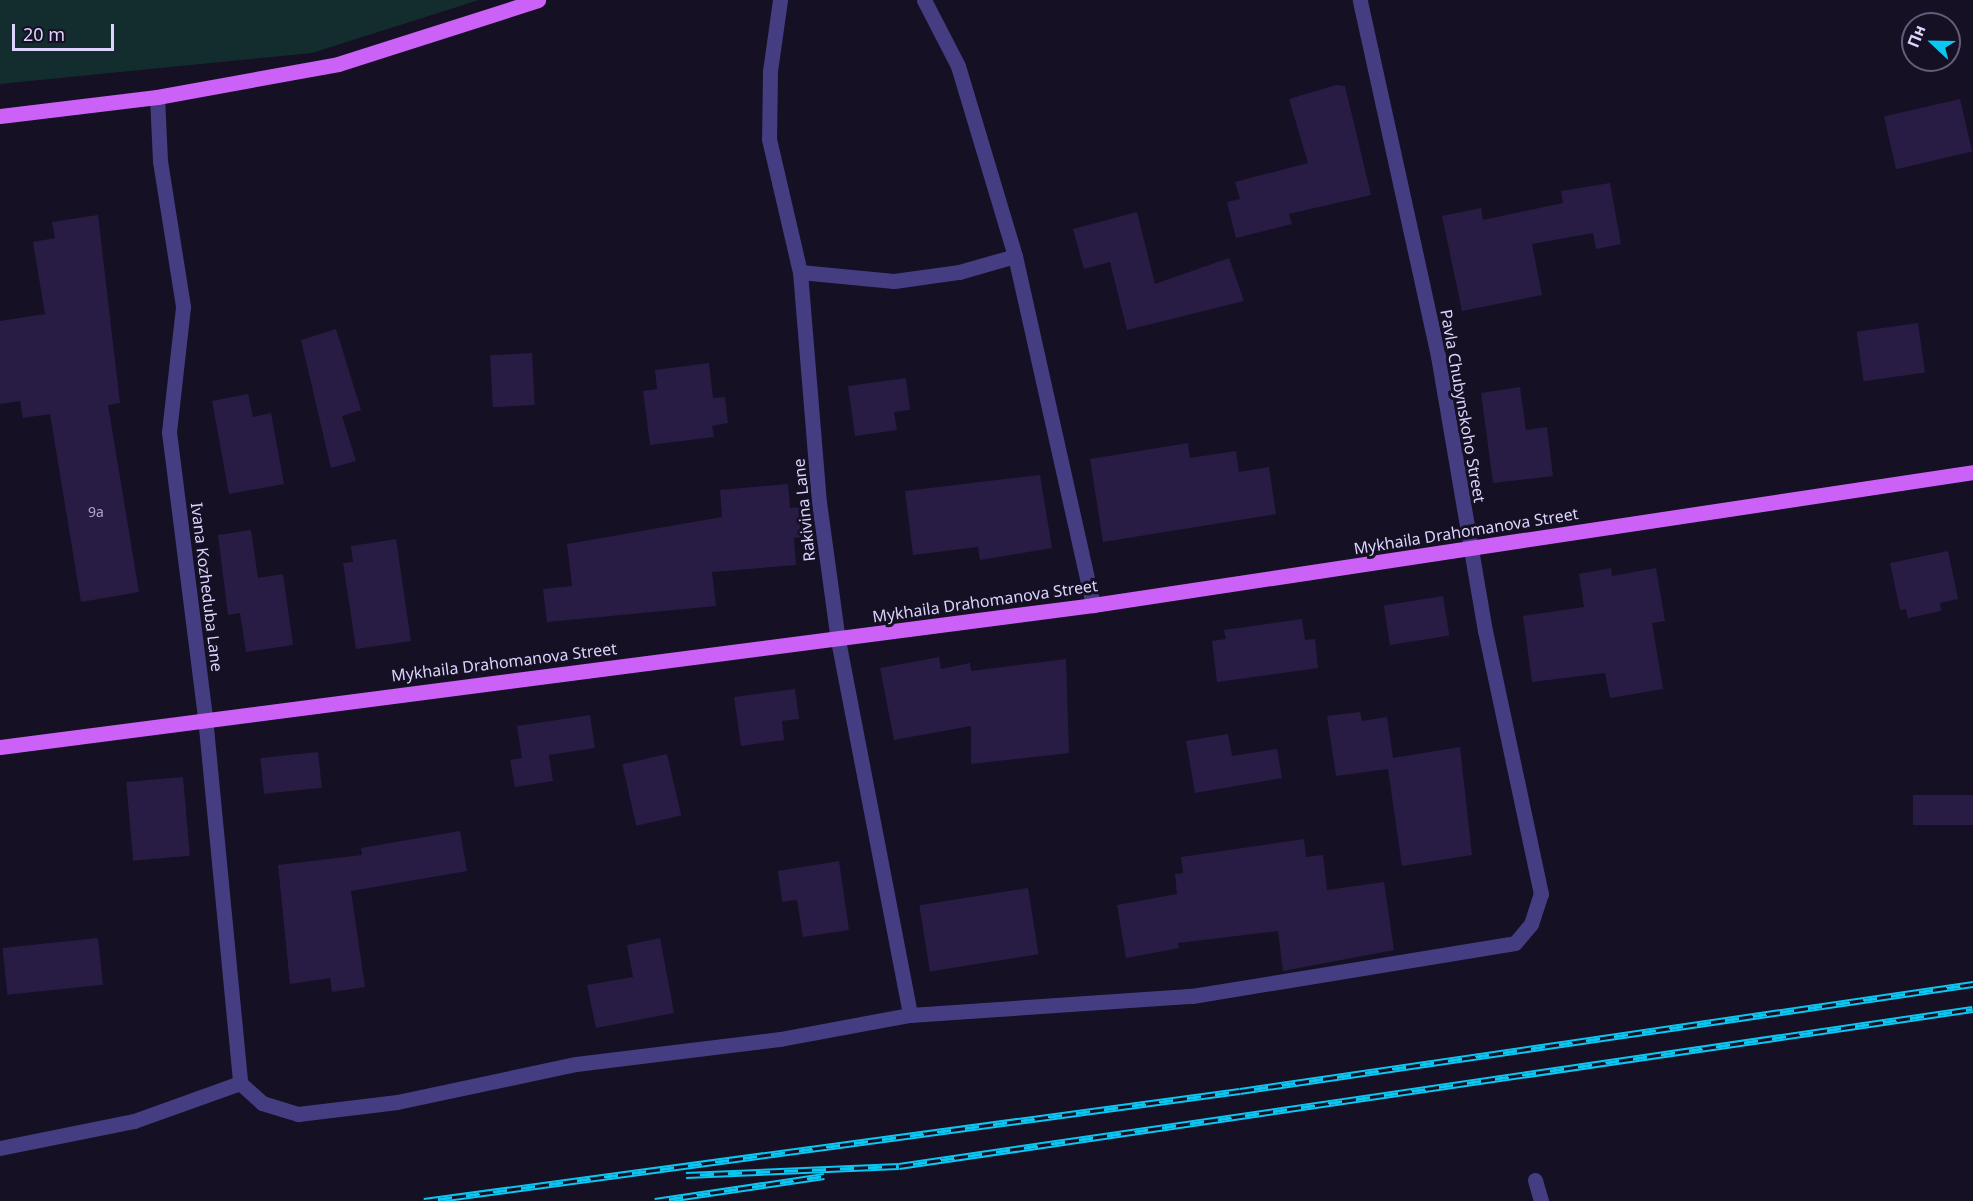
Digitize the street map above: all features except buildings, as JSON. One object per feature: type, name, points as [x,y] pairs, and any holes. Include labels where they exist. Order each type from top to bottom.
[{"type":"main road","points":[[0,116],[157,97],[338,64],[538,0]]},
{"type":"main road","name":"Mykhaila Drahomanova Street","points":[[0,747],[205,717],[838,640],[1093,605],[1973,472]]},
{"type":"street","name":"Rakivina Lane","points":[[780,0],[770,71],[769,139],[800,272],[819,502],[838,640],[910,1015]]},
{"type":"street","points":[[924,0],[958,66],[1016,256],[1093,605]]},
{"type":"street","name":"Pavla Chubynskoho Street","points":[[910,1015],[1276,985],[1515,943],[1532,924],[1541,894],[1470,548],[1438,356],[1360,0]]},
{"type":"street","name":"Ivana Kozheduba Lane","points":[[157,97],[160,161],[183,307],[169,432],[205,717],[240,1083]]},
{"type":"street","points":[[800,272],[894,281],[959,272],[1016,256]]},
{"type":"street","points":[[0,1148],[134,1121],[240,1083],[262,1103],[297,1114],[397,1102],[576,1064],[780,1039],[910,1015]]},
{"type":"street","points":[[1535,1180],[1541,1201]]},
{"type":"green space","points":[[0,0],[479,0],[312,53],[0,84]]},
{"type":"railway","points":[[424,1201],[1240,1091],[1973,984]]},
{"type":"railway","points":[[686,1175],[899,1166],[1973,1009]]},
{"type":"railway","points":[[655,1201],[824,1176]]}]
